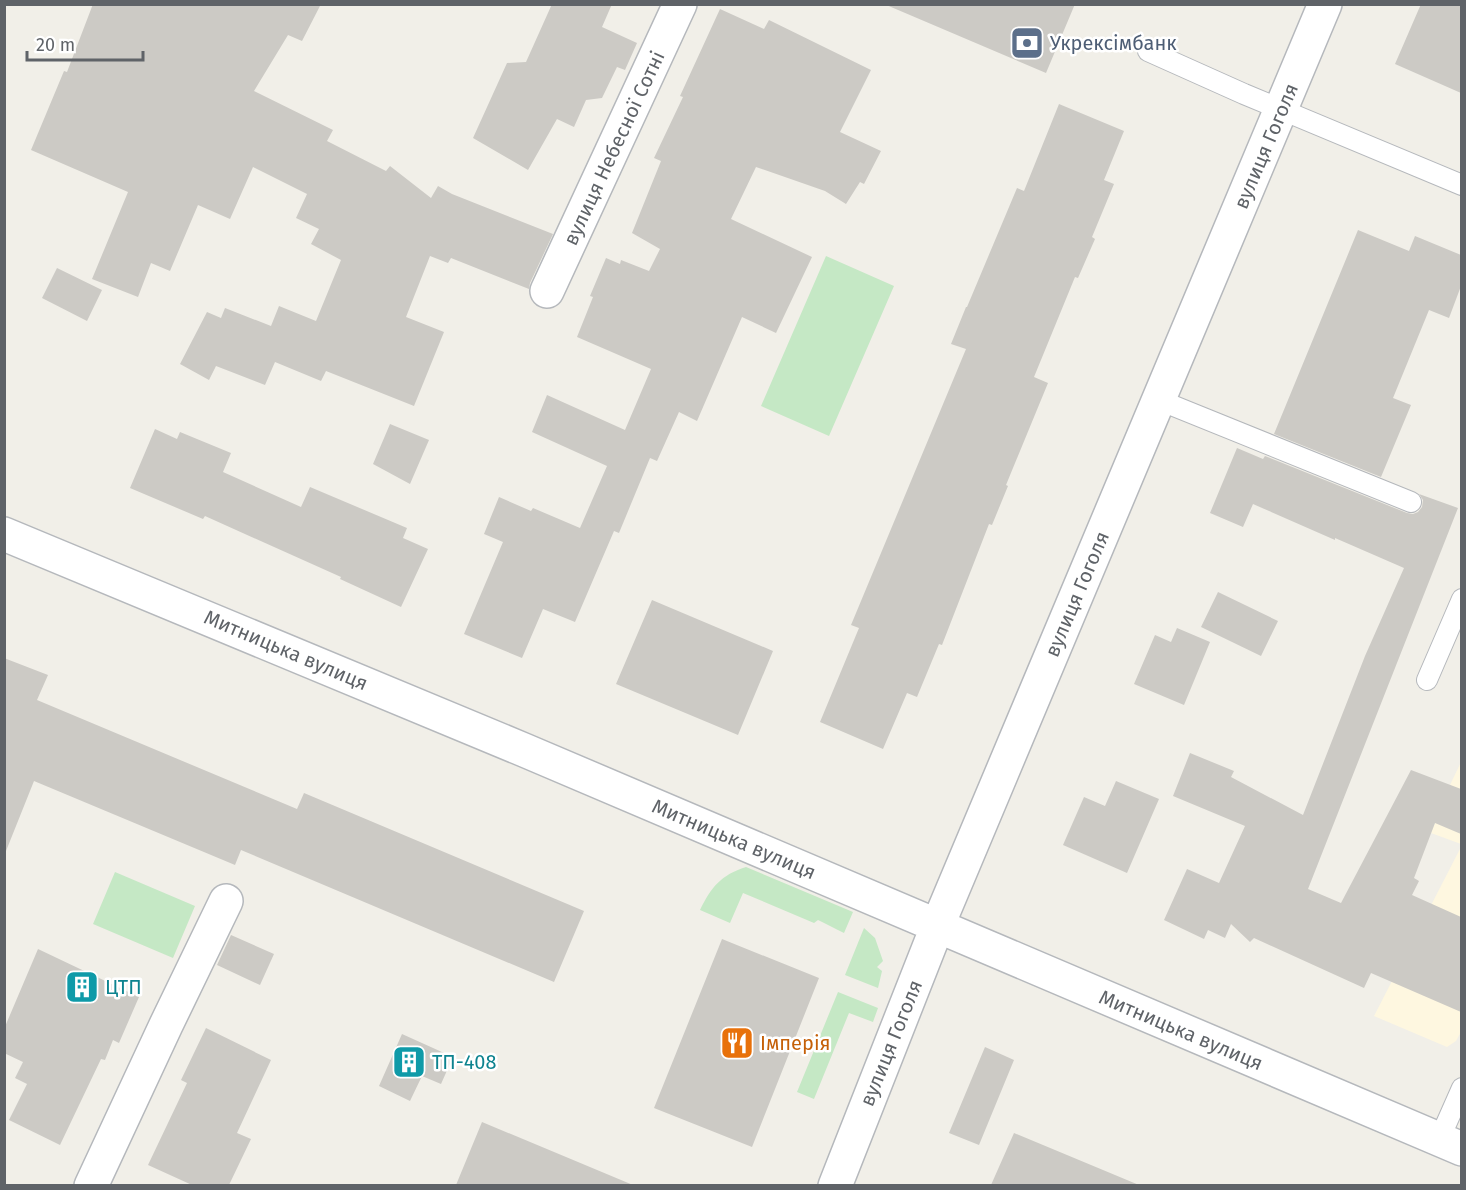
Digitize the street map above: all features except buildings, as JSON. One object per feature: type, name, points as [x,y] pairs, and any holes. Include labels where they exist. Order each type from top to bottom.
[{"type":"street","name":"вулиця Небесної Сотні","points":[[547,291],[680,4]]},
{"type":"street","name":"вулиця Гоголя","points":[[835,1185],[937,927],[1325,4]]},
{"type":"street","name":"Митницька вулиця","points":[[4,534],[543,758],[1450,1145]]},
{"type":"street","points":[[91,1185],[226,901]]},
{"type":"lane","points":[[1148,51],[1461,185]]},
{"type":"lane","points":[[1159,400],[1411,502]]},
{"type":"lane","points":[[1427,680],[1461,599]]},
{"type":"lane","points":[[1450,1145],[1461,1088]]},
{"type":"shaded area","points":[[1461,762],[1461,844],[1431,833]]},
{"type":"shaded area","points":[[1461,847],[1462,1030],[1456,1041],[1447,1047],[1374,1016]]},
{"type":"green space","points":[[826,256],[894,286],[829,436],[761,406]]},
{"type":"green space","points":[[746,867],[853,912],[844,933],[818,920],[814,923],[743,893],[730,923],[700,910],[708,895],[723,878]]},
{"type":"green space","points":[[115,872],[195,906],[173,958],[93,924]]},
{"type":"green space","points":[[864,928],[875,938],[883,961],[877,967],[882,971],[878,988],[845,975]]},
{"type":"green space","points":[[838,992],[878,1008],[873,1022],[849,1013],[814,1099],[797,1092]]},
{"type":"place","name":"Укрексімбанк","points":[[1027,43]]},
{"type":"place","name":"ЦТП","points":[[82,987]]},
{"type":"place","name":"Імперія","points":[[737,1043]]},
{"type":"place","name":"ТП-408","points":[[409,1062]]}]
